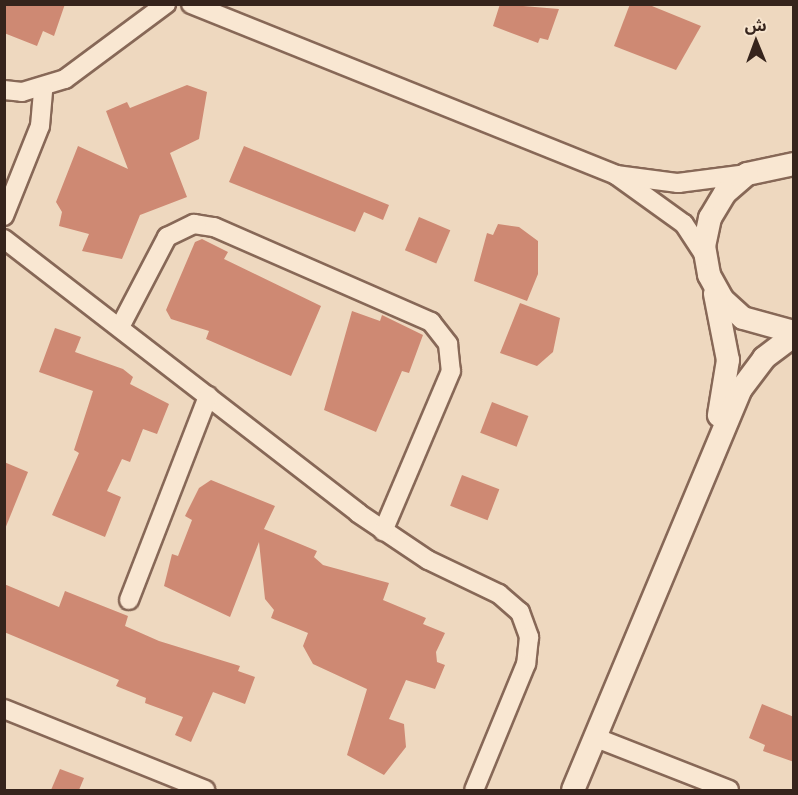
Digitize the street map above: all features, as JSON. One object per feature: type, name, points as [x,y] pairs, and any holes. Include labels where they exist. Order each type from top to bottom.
[{"type":"street","points":[[4,90],[43,88],[65,79],[166,4]]},
{"type":"street","points":[[191,4],[616,175],[684,224],[723,300],[743,318],[794,334]]},
{"type":"street","points":[[4,216],[40,126],[43,88]]},
{"type":"street","points":[[616,175],[678,183],[747,174],[787,161]]},
{"type":"street","points":[[707,460],[728,360],[724,324],[708,267],[710,218],[725,193],[747,174]]},
{"type":"street","points":[[120,327],[167,237],[194,224],[214,227],[431,322],[448,344],[452,371],[383,531]]},
{"type":"street","points":[[4,239],[383,531],[499,594],[526,624],[526,663],[474,790]]},
{"type":"street","points":[[573,790],[707,460],[741,389],[764,357],[794,334]]},
{"type":"street","points":[[129,600],[208,396]]},
{"type":"street","points":[[4,709],[205,790]]},
{"type":"street","points":[[594,737],[729,790]]},
{"type":"building","points":[[4,4],[65,4],[54,36],[43,31],[37,46],[4,33]]},
{"type":"building","points":[[500,4],[559,9],[548,40],[540,38],[538,43],[493,26]]},
{"type":"building","points":[[630,4],[647,4],[701,26],[676,70],[614,46]]},
{"type":"building","points":[[187,85],[207,92],[199,139],[170,153],[187,197],[140,215],[122,259],[82,251],[89,234],[59,226],[62,212],[56,202],[78,146],[128,169],[106,111],[127,102],[130,108]]},
{"type":"building","points":[[244,146],[389,205],[383,220],[364,212],[355,232],[229,182]]},
{"type":"building","points":[[419,217],[450,230],[436,263],[405,250]]},
{"type":"building","points":[[498,224],[519,227],[538,241],[538,274],[527,301],[474,281],[487,233],[493,235]]},
{"type":"building","points":[[202,239],[228,252],[224,259],[321,306],[291,376],[206,339],[209,331],[171,319],[166,310],[195,242]]},
{"type":"building","points":[[520,303],[560,318],[553,352],[537,366],[500,353]]},
{"type":"building","points":[[352,311],[380,321],[382,315],[423,335],[409,373],[402,371],[376,432],[324,410]]},
{"type":"building","points":[[55,328],[81,337],[75,352],[123,369],[133,377],[130,384],[169,404],[157,434],[143,429],[130,462],[122,459],[107,491],[121,497],[105,537],[52,515],[79,453],[74,450],[93,391],[39,372]]},
{"type":"building","points":[[492,402],[528,416],[517,447],[480,433]]},
{"type":"building","points":[[4,462],[28,472],[5,529],[4,529]]},
{"type":"building","points":[[462,475],[499,489],[488,520],[450,506]]},
{"type":"building","points":[[211,480],[275,506],[264,529],[317,551],[314,557],[323,565],[389,583],[383,600],[426,618],[423,624],[445,633],[436,652],[437,662],[445,665],[435,689],[406,680],[389,719],[404,724],[406,747],[384,775],[347,755],[367,689],[313,664],[303,646],[308,633],[271,618],[274,610],[265,599],[259,542],[230,617],[164,586],[172,554],[178,556],[192,520],[185,516],[199,488]]},
{"type":"building","points":[[4,584],[59,607],[65,591],[128,616],[125,626],[159,641],[240,666],[238,671],[255,677],[245,704],[213,692],[191,742],[175,735],[183,717],[145,703],[146,698],[116,686],[119,680],[4,632]]},
{"type":"building","points":[[762,704],[794,717],[794,762],[763,751],[765,745],[749,738]]},
{"type":"building","points":[[60,769],[84,778],[79,790],[51,790]]}]
